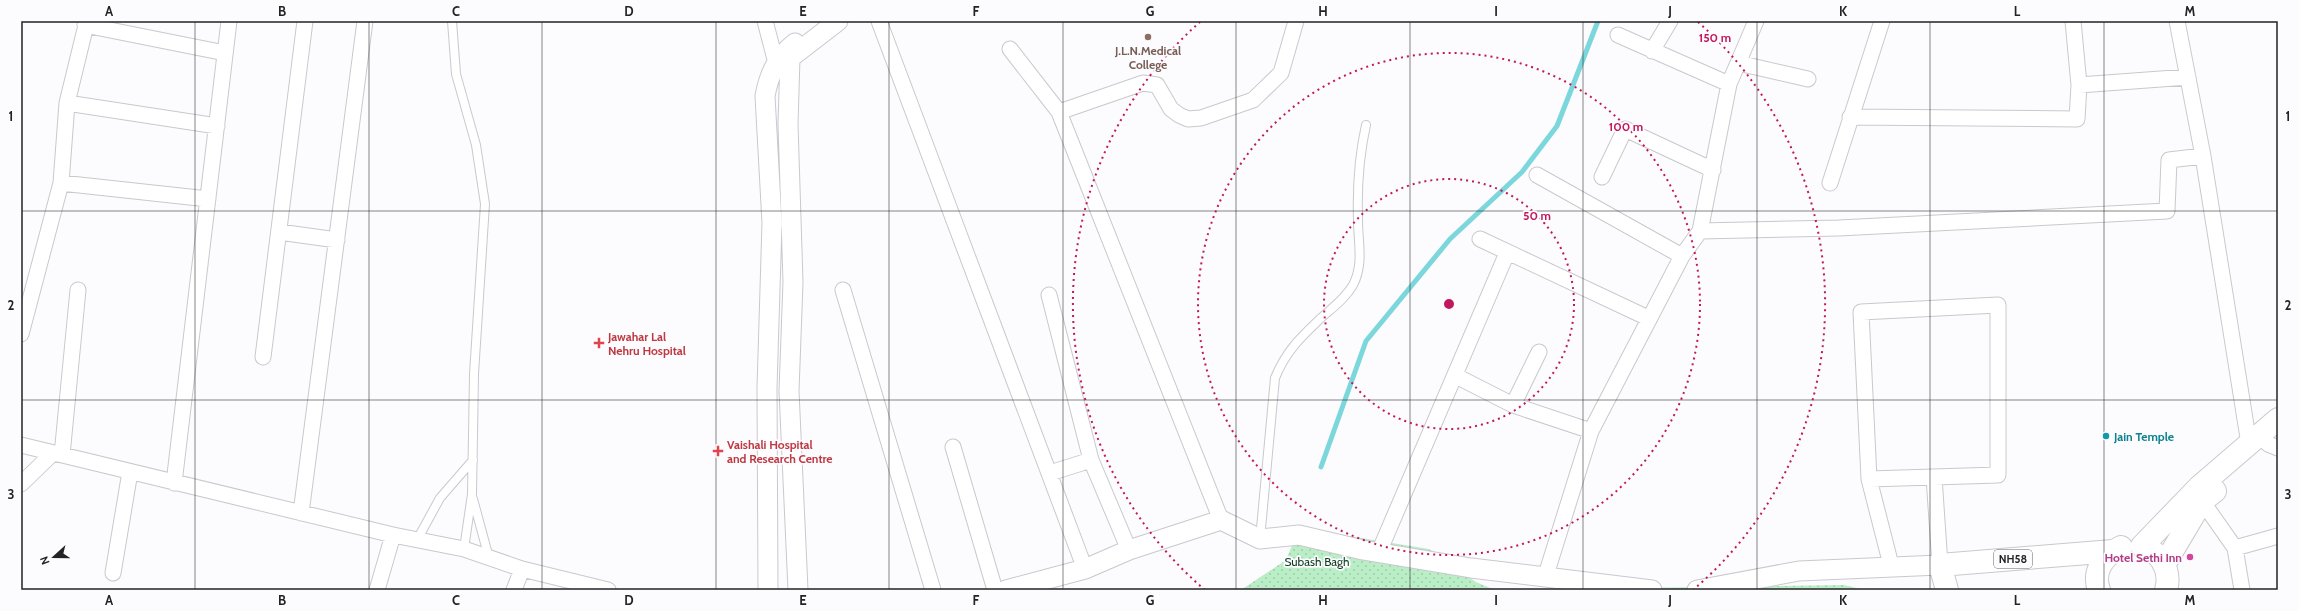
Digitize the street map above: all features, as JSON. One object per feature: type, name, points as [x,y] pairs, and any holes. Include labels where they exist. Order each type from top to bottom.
[{"type":"highway","points":[[2166,590],[2167,575],[2164,565],[2159,557],[2142,546],[2198,496],[2270,440],[2278,419]]},
{"type":"highway","points":[[2164,565],[2198,496]]},
{"type":"highway","name":"NH58","points":[[1940,565],[2112,551],[2132,545],[2142,546]]},
{"type":"highway","points":[[2098,590],[2097,576],[2100,566],[2112,551]]},
{"type":"highway","points":[[1940,565],[1947,590]]},
{"type":"street","points":[[174,483],[229,21]]},
{"type":"street","points":[[263,357],[305,21]]},
{"type":"street","points":[[302,513],[365,21]]},
{"type":"street","points":[[765,21],[776,63]]},
{"type":"street","points":[[768,590],[767,388],[772,223],[765,96],[768,79],[776,63],[792,45],[823,21]]},
{"type":"street","points":[[798,590],[789,391],[793,282],[793,222],[788,124],[790,58],[838,21]]},
{"type":"street","points":[[878,21],[1050,473],[1085,570]]},
{"type":"street","points":[[1060,112],[1143,84],[1157,85],[1171,109],[1188,119],[1201,118],[1253,100],[1281,73],[1296,21]]},
{"type":"street","points":[[1652,51],[1670,21]]},
{"type":"street","points":[[1545,578],[1591,431],[1648,318],[1682,256],[1700,231],[1729,84],[1756,21]]},
{"type":"street","points":[[1830,183],[1882,21]]},
{"type":"street","points":[[1850,117],[2077,119],[2079,85],[2073,21]]},
{"type":"street","points":[[2176,21],[2203,156],[2270,440]]},
{"type":"street","points":[[21,334],[61,183],[67,103],[86,23],[225,52]]},
{"type":"street","points":[[1618,35],[1729,84]]},
{"type":"street","points":[[1010,49],[1060,112],[1221,520],[1260,539],[1299,535],[1379,552],[1545,578],[1652,590]]},
{"type":"street","points":[[1738,63],[1808,79]]},
{"type":"street","points":[[2079,85],[2188,77]]},
{"type":"street","points":[[67,103],[216,126]]},
{"type":"street","points":[[1602,177],[1625,129],[1712,170]]},
{"type":"street","points":[[1700,231],[1839,228],[2167,211],[2169,160],[2203,156]]},
{"type":"street","points":[[1537,175],[1682,256]]},
{"type":"street","points":[[61,183],[208,199]]},
{"type":"street","points":[[772,223],[793,222]]},
{"type":"street","points":[[279,232],[337,240]]},
{"type":"street","points":[[1480,239],[1648,318]]},
{"type":"street","points":[[1379,552],[1456,376],[1507,253]]},
{"type":"street","points":[[21,484],[58,454],[78,290]]},
{"type":"street","points":[[843,290],[933,590]]},
{"type":"street","points":[[1049,295],[1091,460],[1128,550]]},
{"type":"street","points":[[1869,479],[1998,475],[1998,305],[1861,312],[1869,479],[1891,565]]},
{"type":"street","points":[[1513,405],[1539,352]]},
{"type":"street","points":[[1456,376],[1513,405],[1591,431]]},
{"type":"street","points":[[767,388],[789,391]]},
{"type":"street","points":[[21,445],[393,535],[464,549],[522,569],[608,590]]},
{"type":"street","points":[[953,447],[995,590]]},
{"type":"street","points":[[1050,473],[1091,460]]},
{"type":"street","points":[[114,573],[130,472]]},
{"type":"street","points":[[1697,590],[1799,571],[1891,565],[1940,565],[1934,477]]},
{"type":"street","points":[[2198,496],[2235,548],[2242,590]]},
{"type":"street","points":[[1006,590],[1085,570],[1128,550],[1221,520]]},
{"type":"street","points":[[377,590],[393,535]]},
{"type":"street","points":[[2235,548],[2278,536]]},
{"type":"street","points":[[514,590],[522,569]]},
{"type":"lane","points":[[452,21],[456,74],[476,145],[485,204],[474,374],[472,494],[464,549]]},
{"type":"lane","points":[[1260,539],[1275,378],[1283,359],[1290,350],[1341,301],[1352,286],[1358,274],[1361,257],[1358,219],[1359,156],[1366,125]]},
{"type":"lane","points":[[417,540],[440,498],[473,460]]},
{"type":"lane","points":[[472,494],[489,558]]},
{"type":"green space","name":"Subash Bagh","points":[[1299,528],[1429,549],[1476,582],[1495,590],[1241,590],[1286,560]]},
{"type":"green space","points":[[1844,585],[1864,590],[1495,590]]},
{"type":"waterway","points":[[1321,467],[1366,341],[1450,239],[1522,172],[1557,126],[1598,21]]},
{"type":"place","name":"J.L.N.Medical College","points":[[1148,37]]},
{"type":"place","name":"Jawahar Lal Nehru Hospital","points":[[599,343]]},
{"type":"place","name":"Jain Temple","points":[[2106,436]]},
{"type":"place","name":"Vaishali Hospital and Research Centre","points":[[718,451]]},
{"type":"place","name":"Hotel Sethi Inn","points":[[2190,557]]}]
